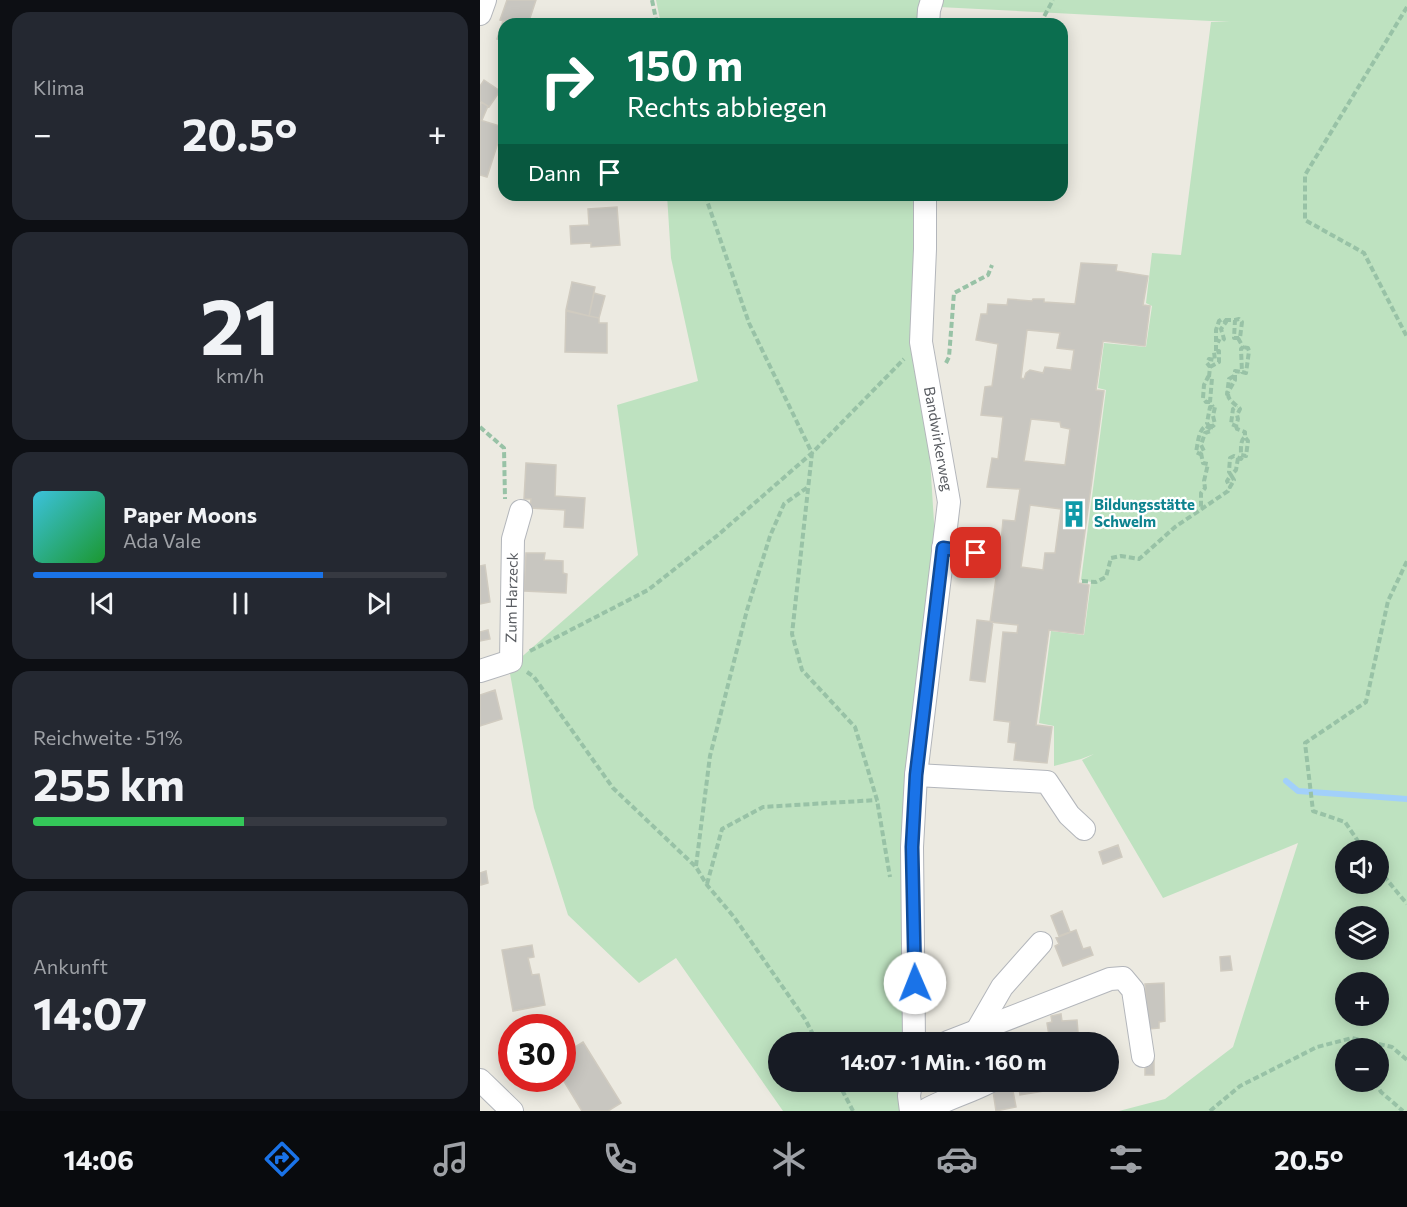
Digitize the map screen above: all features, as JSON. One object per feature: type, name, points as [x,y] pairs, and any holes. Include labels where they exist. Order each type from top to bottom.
[{"type":"street","points":[[480,14],[485,0]]},
{"type":"street","points":[[929,18],[932,0]]},
{"type":"street","name":"Bandwirkerweg","points":[[914,1032],[912,847],[916,775],[949,502],[921,342],[926,249],[925,201]]},
{"type":"street","name":"Zum Harzeck","points":[[480,671],[511,661],[513,509]]},
{"type":"street","points":[[943,548],[984,554]]},
{"type":"street","points":[[916,775],[1047,782],[1069,815],[1084,829]]},
{"type":"street","points":[[988,1032],[1002,987],[1041,943]]},
{"type":"street","points":[[990,1032],[1110,979],[1123,978],[1133,990],[1143,1056]]},
{"type":"street","points":[[480,1080],[499,1107]]},
{"type":"street","points":[[910,1092],[911,1111]]},
{"type":"street","points":[[924,1111],[969,1092]]},
{"type":"path","points":[[651,0],[656,18]]},
{"type":"path","points":[[1043,18],[1053,0]]},
{"type":"path","points":[[1407,7],[1305,175],[1305,220],[1364,254],[1407,337]]},
{"type":"path","points":[[707,201],[749,323],[812,453],[792,634],[802,670],[855,727],[877,800],[890,879]]},
{"type":"path","points":[[941,371],[949,357],[954,293],[988,275],[992,265]]},
{"type":"path","points":[[1210,402],[1206,402],[1203,398],[1204,385],[1206,378],[1209,377],[1210,367],[1207,363],[1209,359],[1215,360],[1214,352],[1221,319],[1239,319],[1242,323],[1238,338]]},
{"type":"path","points":[[1217,340],[1221,342],[1224,339],[1221,329],[1225,325],[1225,320]]},
{"type":"path","points":[[1082,581],[1096,582],[1106,578],[1111,558],[1121,556],[1139,559],[1175,527],[1201,511],[1230,488],[1227,481],[1236,470],[1238,459],[1241,459],[1242,440],[1245,437],[1245,432],[1237,429],[1236,426],[1240,409],[1231,401],[1228,393],[1235,380],[1234,371],[1242,372],[1241,349],[1243,347],[1238,338],[1234,338],[1235,320]]},
{"type":"path","points":[[812,1032],[734,917],[707,885],[696,867],[613,788],[534,677],[511,661],[648,590],[718,535],[812,453],[921,342]]},
{"type":"path","points":[[1210,367],[1220,360],[1219,351],[1216,351]]},
{"type":"path","points":[[1201,511],[1201,493],[1205,488],[1208,464],[1203,463],[1201,453],[1204,451],[1201,445],[1205,433],[1211,431],[1208,416],[1210,406],[1213,407],[1210,402],[1212,378],[1209,377]]},
{"type":"path","points":[[480,427],[504,448],[513,509]]},
{"type":"path","points":[[1232,475],[1229,472],[1230,458],[1234,456],[1238,459]]},
{"type":"path","points":[[696,867],[710,756],[747,610],[770,536],[784,504],[809,487]]},
{"type":"path","points":[[1357,840],[1345,822],[1313,811],[1305,742],[1366,702],[1388,600],[1407,561]]},
{"type":"path","points":[[707,885],[722,829],[763,807],[877,800]]},
{"type":"path","points":[[1389,882],[1407,904]]},
{"type":"path","points":[[1210,1111],[1240,1086],[1317,1047],[1335,1042]]},
{"type":"path","points":[[1389,1046],[1407,1060]]},
{"type":"path","points":[[843,1092],[853,1111]]},
{"type":"path","points":[[1381,1092],[1403,1111],[1407,1108]]},
{"type":"green space","points":[[656,0],[1407,0],[1407,1111],[1119,1111],[1165,1099],[1233,1047],[1298,843],[1163,898],[1082,760],[1094,754],[1054,766],[1054,726],[1039,723],[1051,631],[1084,635],[1091,582],[1081,580],[1106,390],[1098,388],[1104,343],[1146,347],[1152,306],[1146,303],[1152,253],[1181,255],[1211,22],[1230,22],[939,7],[937,18],[660,18]]},
{"type":"green space","points":[[667,201],[916,201],[917,252],[936,554],[909,1032],[768,1032],[768,1090],[676,958],[639,983],[568,915],[534,808],[509,668],[638,555],[617,405],[698,381],[671,258]]},
{"type":"green space","points":[[770,1092],[913,1092],[915,1111],[783,1111]]},
{"type":"building","points":[[507,0],[536,0],[530,18],[501,18]]},
{"type":"building","points":[[484,80],[498,90],[498,94],[489,107],[480,101],[480,86]]},
{"type":"building","points":[[481,102],[488,106],[480,120]]},
{"type":"building","points":[[480,120],[498,125],[498,143],[487,177],[480,175]]},
{"type":"building","points":[[617,207],[620,245],[591,247],[591,243],[571,244],[570,226],[589,225],[588,209]]},
{"type":"building","name":"Bildungsstätte Schwelm","points":[[1081,263],[1117,265],[1116,271],[1148,276],[1143,305],[1150,306],[1145,346],[1103,341],[1096,390],[1104,391],[1078,583],[1089,585],[1083,634],[1049,630],[1036,725],[1052,727],[1047,763],[1014,760],[1016,743],[1008,742],[1010,722],[994,720],[1003,632],[1017,633],[1018,625],[990,622],[996,578],[986,576],[990,551],[1001,543],[1003,520],[1015,521],[1020,489],[987,487],[992,458],[998,459],[1003,417],[981,415],[985,387],[992,386],[998,344],[976,340],[981,314],[987,314],[988,304],[1007,305],[1008,299],[1032,301],[1033,299],[1044,299],[1044,302],[1075,304]],"holes":[[[1027,330],[1060,333],[1057,348],[1074,350],[1071,370],[1045,367],[1043,373],[1030,370],[1024,379],[1021,378]],[[1031,419],[1060,422],[1061,427],[1070,429],[1065,465],[1024,461]],[[1030,505],[1061,509],[1055,553],[1045,553],[1043,570],[1021,567]]]},
{"type":"building","points":[[572,282],[595,287],[589,316],[566,310]]},
{"type":"building","points":[[594,293],[605,296],[599,318],[589,316]]},
{"type":"building","points":[[566,311],[599,318],[599,323],[607,323],[607,353],[565,352]]},
{"type":"building","points":[[526,463],[556,465],[555,496],[585,498],[583,528],[564,527],[565,510],[530,508],[531,499],[524,499]]},
{"type":"building","points":[[526,553],[545,553],[544,560],[563,561],[563,573],[567,574],[566,593],[524,591]]},
{"type":"building","points":[[485,565],[490,602],[480,604],[480,566]]},
{"type":"building","points":[[977,620],[993,622],[985,682],[970,680]]},
{"type":"building","points":[[488,630],[490,639],[480,641],[480,632]]},
{"type":"building","points":[[495,690],[502,719],[480,726],[480,695]]},
{"type":"building","points":[[1118,845],[1122,857],[1103,864],[1099,852]]},
{"type":"building","points":[[486,871],[488,883],[481,885],[480,873]]},
{"type":"building","points":[[1062,911],[1070,932],[1059,936],[1051,916]]},
{"type":"building","points":[[1076,930],[1083,949],[1090,947],[1093,955],[1063,966],[1055,946],[1059,944],[1056,938]]},
{"type":"building","points":[[532,945],[534,957],[528,958],[532,975],[539,974],[545,1005],[513,1011],[502,950]]},
{"type":"building","points":[[1230,956],[1232,970],[1221,971],[1220,957]]},
{"type":"building","points":[[1164,983],[1165,1021],[1159,1022],[1159,1028],[1148,1029],[1145,984]]},
{"type":"building","points":[[1061,1014],[1062,1021],[1077,1020],[1078,1032],[1048,1032],[1047,1023],[1052,1022],[1051,1016]]},
{"type":"building","points":[[583,1042],[621,1103],[608,1111],[582,1111],[570,1092],[576,1092],[576,1046]]},
{"type":"building","points":[[1145,1059],[1154,1059],[1154,1075],[1145,1075]]},
{"type":"building","points":[[993,1092],[1013,1092],[1016,1107],[996,1111]]},
{"type":"building","points":[[1020,1092],[1039,1092],[1020,1095]]},
{"type":"waterway","points":[[1286,781],[1298,791],[1407,799]]},
{"type":"place","name":"Bildungsstätte Schwelm","points":[[1074,514]]},
{"type":"route","points":[[915,983],[912,847],[916,775],[943,548],[976,553]]}]
